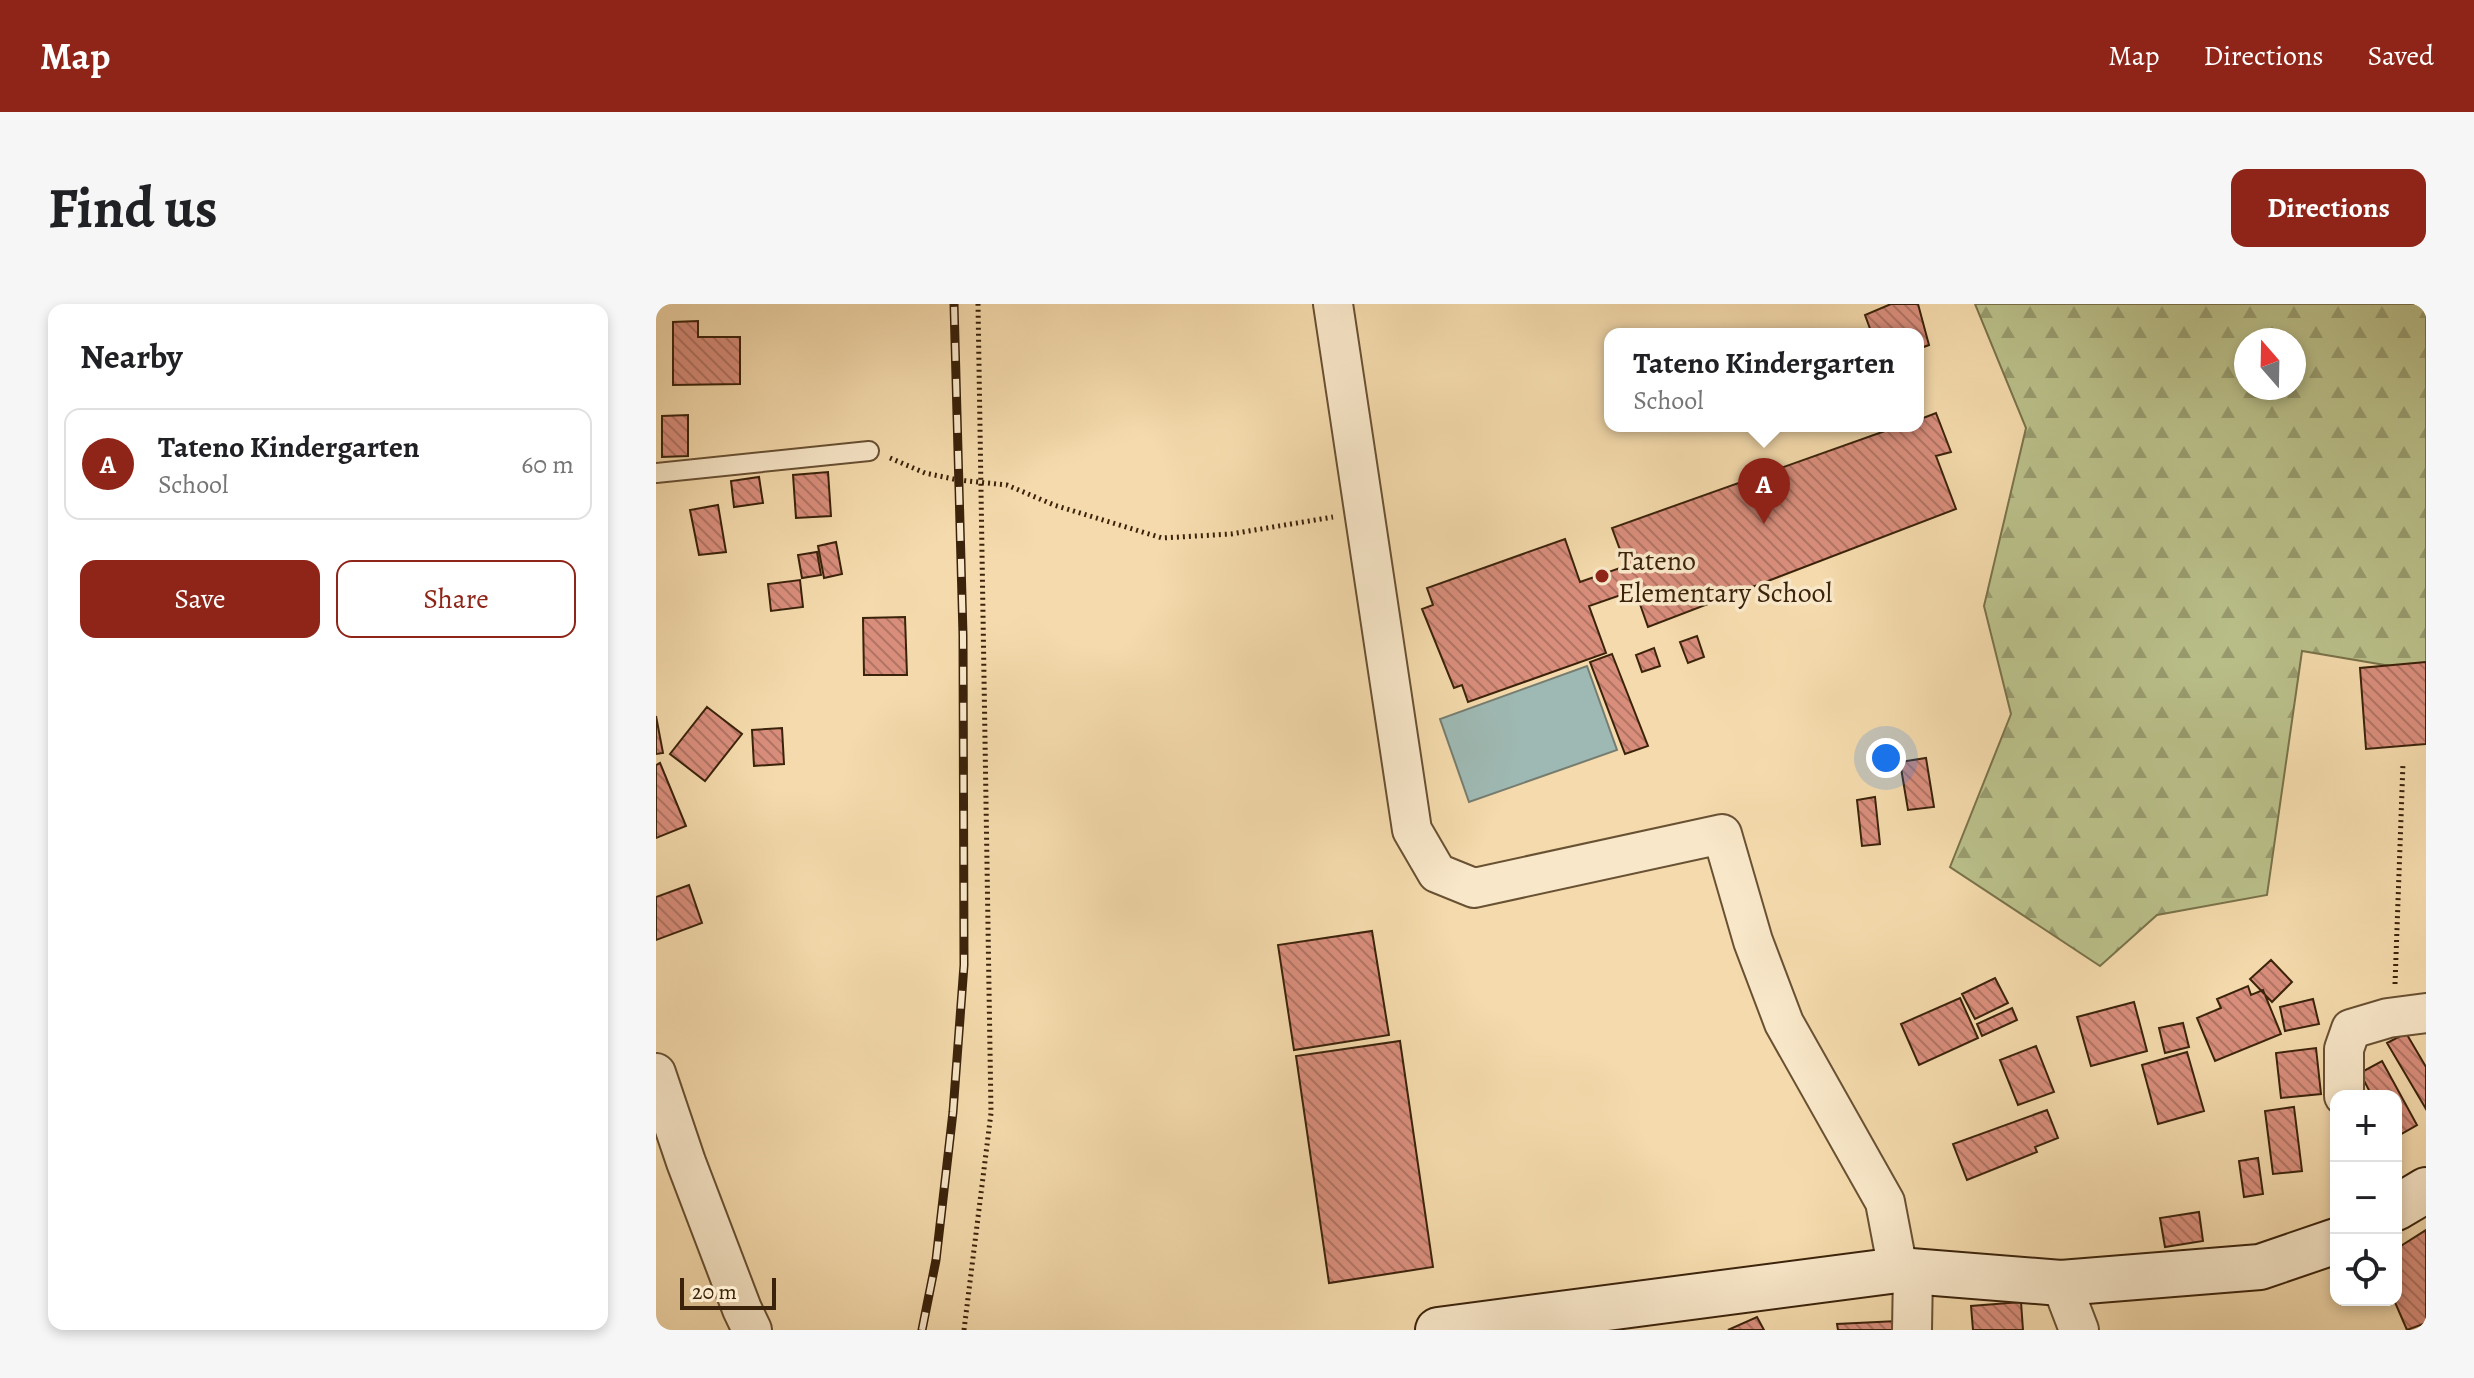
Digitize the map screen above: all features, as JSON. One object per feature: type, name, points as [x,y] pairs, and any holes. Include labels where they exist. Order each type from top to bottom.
[{"type":"street","points":[[1333,304],[1412,830],[1437,873],[1474,888],[1722,834],[1753,941],[1784,1023],[1885,1202],[1905,1271],[1912,1330]]},
{"type":"street","points":[[2344,1090],[2344,1049],[2351,1029],[2410,1015]]},
{"type":"street","points":[[656,1073],[686,1162],[752,1330]]},
{"type":"street","points":[[2402,1204],[2426,1190]]},
{"type":"street","points":[[1438,1330],[1905,1271],[2061,1283],[2260,1267],[2330,1243]]},
{"type":"street","points":[[2061,1283],[2079,1330]]},
{"type":"lane","points":[[656,473],[869,451]]},
{"type":"path","points":[[964,1330],[991,1113],[978,304]]},
{"type":"path","points":[[869,451],[925,473],[1007,485],[1054,505],[1162,538],[1231,534],[1329,516],[1365,523]]},
{"type":"path","points":[[2403,763],[2410,1015]]},
{"type":"green space","points":[[1975,304],[2426,304],[2426,672],[2302,651],[2267,895],[2157,915],[2100,966],[1950,867],[2011,714],[1984,606],[2026,428]]},
{"type":"water","points":[[1587,666],[1617,750],[1469,802],[1440,719]]},
{"type":"building","points":[[1891,304],[1918,304],[1929,345],[1924,347],[1924,328],[1870,328],[1865,315]]},
{"type":"building","points":[[698,321],[698,337],[740,337],[740,384],[673,385],[673,322]]},
{"type":"building","points":[[1936,413],[1951,452],[1936,456],[1956,509],[1648,627],[1635,590],[1589,606],[1606,653],[1468,702],[1462,685],[1454,688],[1422,609],[1433,605],[1427,588],[1565,539],[1580,582],[1626,566],[1612,528],[1882,432],[1924,432],[1924,418]]},
{"type":"building","points":[[688,415],[688,456],[662,457],[662,416]]},
{"type":"building","points":[[828,472],[831,516],[796,518],[793,475]]},
{"type":"building","points":[[759,477],[763,503],[734,507],[731,481]]},
{"type":"building","points":[[718,505],[726,552],[699,555],[690,510]]},
{"type":"building","points":[[836,542],[842,574],[824,578],[818,546]]},
{"type":"building","points":[[817,552],[821,575],[802,578],[798,555]]},
{"type":"building","points":[[800,580],[803,607],[771,611],[768,584]]},
{"type":"building","points":[[905,617],[907,675],[864,675],[863,618]]},
{"type":"building","points":[[1697,636],[1704,657],[1688,663],[1680,642]]},
{"type":"building","points":[[1654,648],[1660,666],[1642,672],[1636,655]]},
{"type":"building","points":[[1612,654],[1648,746],[1625,754],[1590,662]]},
{"type":"building","points":[[2426,662],[2426,744],[2366,749],[2360,668]]},
{"type":"building","points":[[707,707],[742,734],[705,781],[670,754]]},
{"type":"building","points":[[656,716],[663,753],[656,754]]},
{"type":"building","points":[[782,728],[784,764],[754,766],[752,730]]},
{"type":"building","points":[[1926,758],[1934,807],[1908,810],[1900,762]]},
{"type":"building","points":[[660,763],[686,826],[656,838],[656,765]]},
{"type":"building","points":[[1875,797],[1880,844],[1862,846],[1857,800]]},
{"type":"building","points":[[689,885],[702,923],[656,940],[656,897]]},
{"type":"building","points":[[1372,931],[1389,1035],[1294,1050],[1278,945]]},
{"type":"building","points":[[2271,960],[2292,982],[2272,1002],[2250,979]]},
{"type":"building","points":[[1995,978],[2008,1003],[1975,1019],[1962,994]]},
{"type":"building","points":[[2248,986],[2251,995],[2263,990],[2281,1034],[2215,1061],[2197,1018],[2221,1008],[2217,999]]},
{"type":"building","points":[[1960,998],[1978,1038],[1919,1065],[1901,1024]]},
{"type":"building","points":[[2313,999],[2319,1024],[2285,1031],[2280,1007]]},
{"type":"building","points":[[2134,1002],[2147,1051],[2091,1066],[2077,1017]]},
{"type":"building","points":[[2012,1008],[2017,1020],[1982,1036],[1977,1024]]},
{"type":"building","points":[[2183,1023],[2189,1047],[2165,1053],[2159,1028]]},
{"type":"building","points":[[2406,1033],[2426,1067],[2426,1109],[2387,1043]]},
{"type":"building","points":[[1400,1041],[1433,1267],[1329,1283],[1296,1056]]},
{"type":"building","points":[[2036,1046],[2054,1092],[2018,1105],[2000,1060]]},
{"type":"building","points":[[2316,1048],[2321,1094],[2281,1098],[2276,1053]]},
{"type":"building","points":[[2187,1052],[2204,1111],[2158,1124],[2142,1065]]},
{"type":"building","points":[[2382,1061],[2398,1090],[2369,1090],[2360,1073]]},
{"type":"building","points":[[2402,1098],[2417,1125],[2402,1134]]},
{"type":"building","points":[[2294,1107],[2302,1171],[2273,1174],[2265,1111]]},
{"type":"building","points":[[2047,1110],[2058,1138],[2035,1147],[2037,1152],[1967,1180],[1953,1144]]},
{"type":"building","points":[[2258,1158],[2263,1194],[2244,1197],[2239,1161]]},
{"type":"building","points":[[2199,1212],[2203,1241],[2165,1247],[2160,1218]]},
{"type":"building","points":[[2426,1230],[2426,1323],[2407,1330],[2397,1306],[2402,1306],[2402,1245]]},
{"type":"building","points":[[2021,1302],[2023,1330],[1973,1330],[1971,1306]]},
{"type":"building","points":[[1757,1317],[1764,1330],[1728,1330]]},
{"type":"building","points":[[1897,1321],[1897,1330],[1838,1330],[1837,1324]]},
{"type":"railway","points":[[922,1330],[936,1260],[953,1112],[964,965],[963,635],[954,304]]},
{"type":"place","name":"Tateno Kindergarten","points":[[1764,524]]},
{"type":"place","name":"Tateno Elementary School","points":[[1602,576]]}]
